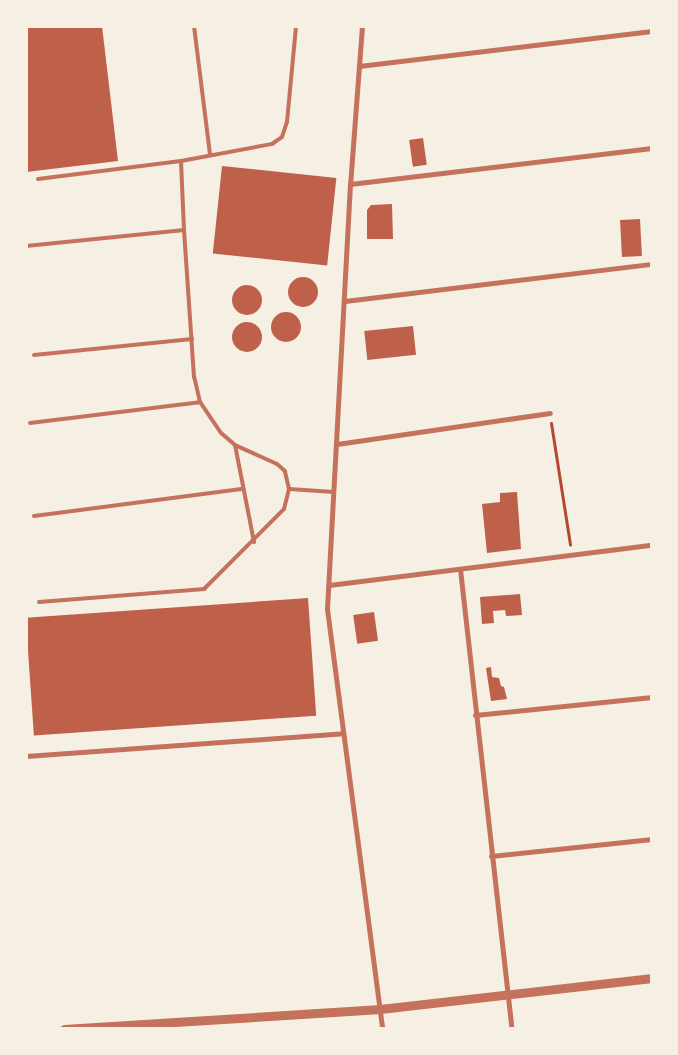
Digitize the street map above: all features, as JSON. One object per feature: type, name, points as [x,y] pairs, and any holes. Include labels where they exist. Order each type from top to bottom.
[{"type":"street","points":[[362,26],[350,184],[328,609],[382,1029]]},
{"type":"street","points":[[359,66],[652,31]]},
{"type":"street","points":[[350,184],[652,148]]},
{"type":"street","points":[[345,301],[652,264]]},
{"type":"street","points":[[337,444],[550,413]]},
{"type":"street","points":[[329,585],[652,545]]},
{"type":"street","points":[[460,569],[512,1029]]},
{"type":"street","points":[[475,715],[652,697]]},
{"type":"street","points":[[26,756],[343,733]]},
{"type":"street","points":[[492,856],[652,839]]},
{"type":"street","points":[[64,1029],[380,1009],[652,978]]},
{"type":"lane","points":[[194,26],[210,154]]},
{"type":"lane","points":[[38,180],[181,160],[272,144],[282,137],[287,122],[296,26]]},
{"type":"lane","points":[[39,602],[204,589],[254,542],[284,508],[289,489],[285,471],[277,464],[235,445],[221,433],[200,402],[192,338],[181,160]]},
{"type":"lane","points":[[26,246],[184,230]]},
{"type":"lane","points":[[34,355],[192,338]]},
{"type":"lane","points":[[30,423],[200,402]]},
{"type":"lane","points":[[235,445],[254,542]]},
{"type":"lane","points":[[34,516],[243,489]]},
{"type":"lane","points":[[289,489],[334,492]]},
{"type":"path","points":[[550,413],[571,556]]},
{"type":"building","points":[[26,26],[102,26],[118,161],[26,172]]},
{"type":"building","points":[[423,138],[427,165],[413,167],[409,140]]},
{"type":"building","points":[[222,166],[336,178],[327,266],[213,254]]},
{"type":"building","points":[[392,204],[393,239],[367,239],[367,210],[371,205]]},
{"type":"building","points":[[640,219],[642,256],[622,257],[620,220]]},
{"type":"building","points":[[303,277],[309,278],[317,286],[317,298],[309,306],[303,307],[297,306],[289,298],[288,292],[289,286],[297,278]]},
{"type":"building","points":[[247,285],[253,286],[261,294],[261,306],[253,314],[247,315],[241,314],[233,306],[232,300],[233,294],[241,286]]},
{"type":"building","points":[[286,312],[292,313],[300,321],[300,333],[292,341],[286,342],[280,341],[272,333],[271,327],[272,321],[280,313]]},
{"type":"building","points":[[247,322],[253,323],[261,331],[261,343],[253,351],[247,352],[241,351],[233,343],[232,337],[233,331],[241,323]]},
{"type":"building","points":[[413,326],[416,355],[367,360],[364,331]]},
{"type":"building","points":[[517,492],[521,549],[487,553],[482,504],[500,502],[500,493]]},
{"type":"building","points":[[520,594],[522,615],[506,616],[505,610],[493,611],[494,623],[482,624],[480,597]]},
{"type":"building","points":[[308,598],[316,716],[34,735],[26,618]]},
{"type":"building","points":[[374,612],[378,641],[357,644],[353,615]]},
{"type":"building","points":[[491,667],[492,677],[499,678],[507,699],[491,701],[486,668]]}]
